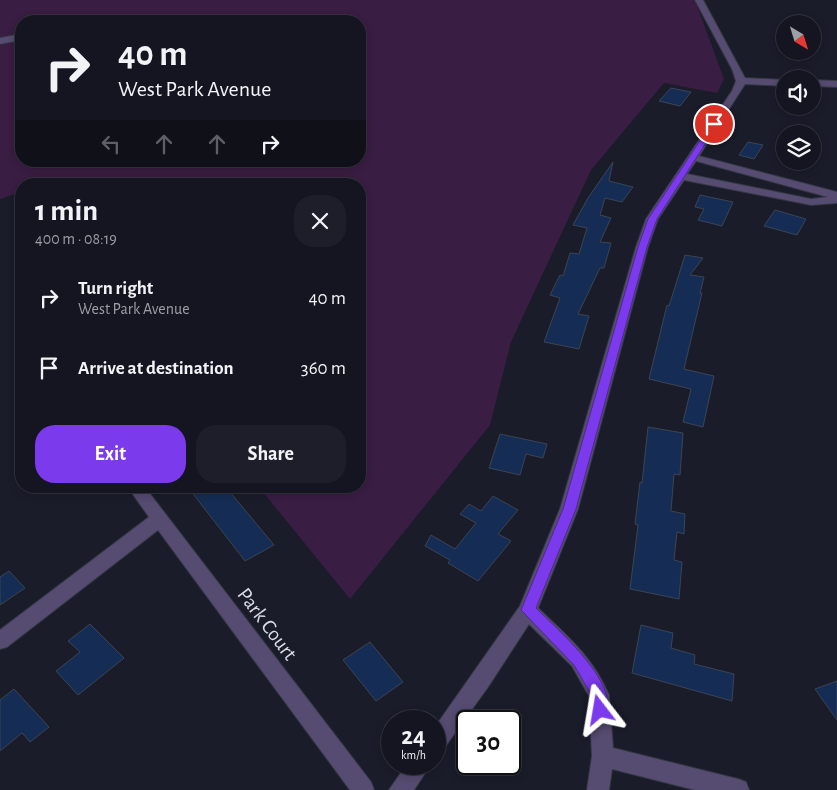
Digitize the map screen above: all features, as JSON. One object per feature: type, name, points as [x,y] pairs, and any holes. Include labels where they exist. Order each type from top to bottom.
[{"type":"street","points":[[446,729],[481,681],[528,610],[569,509],[642,247],[652,219],[737,91],[741,81],[737,69],[699,0]]},
{"type":"street","points":[[0,41],[15,38]]},
{"type":"street","points":[[741,81],[776,83]]},
{"type":"street","points":[[821,83],[837,84]]},
{"type":"street","points":[[692,157],[837,198]]},
{"type":"street","points":[[681,176],[811,202],[837,198]]},
{"type":"street","name":"Park Court","points":[[140,493],[158,520],[363,790]]},
{"type":"street","points":[[0,641],[158,520]]},
{"type":"street","points":[[528,610],[579,660],[599,695],[603,756],[598,790]]},
{"type":"street","points":[[603,756],[738,790]]},
{"type":"street","points":[[400,790],[412,775]]},
{"type":"shaded area","points":[[0,0],[695,0],[724,79],[717,93],[664,83],[591,170],[511,342],[490,425],[350,599],[264,493],[366,493],[366,178],[15,178],[15,194],[0,199]]},
{"type":"building","points":[[671,88],[691,92],[680,106],[659,101]]},
{"type":"building","points":[[748,142],[763,145],[754,159],[739,155]]},
{"type":"building","points":[[613,162],[609,181],[633,187],[622,202],[605,198],[600,215],[611,218],[600,242],[611,243],[604,268],[600,268],[578,314],[589,316],[579,349],[544,342],[560,298],[550,295],[560,275],[563,276],[570,253],[579,254],[587,228],[573,225],[588,198]]},
{"type":"building","points":[[700,195],[733,202],[722,226],[698,220],[704,209],[695,207]]},
{"type":"building","points":[[775,210],[806,219],[797,235],[764,226]]},
{"type":"building","points":[[685,255],[703,258],[690,275],[704,277],[684,369],[714,376],[703,427],[683,422],[691,389],[649,379],[667,305],[669,306]]},
{"type":"building","points":[[648,427],[683,433],[680,475],[674,474],[671,511],[685,514],[684,534],[677,532],[674,560],[682,562],[679,599],[630,589],[638,525],[635,524]]},
{"type":"building","points":[[500,434],[547,444],[543,458],[526,454],[520,475],[489,468]]},
{"type":"building","points":[[192,493],[231,493],[274,545],[245,561]]},
{"type":"building","points":[[493,496],[518,510],[498,534],[511,541],[478,581],[448,563],[450,560],[425,546],[431,535],[455,549],[476,523],[460,514],[469,504],[481,511]]},
{"type":"building","points":[[9,571],[25,588],[0,605],[0,577]]},
{"type":"building","points":[[90,624],[124,658],[78,695],[56,671],[80,652],[68,641]]},
{"type":"building","points":[[641,625],[673,633],[671,648],[695,655],[694,664],[734,674],[732,701],[632,673]]},
{"type":"building","points":[[370,642],[403,682],[376,701],[343,660]]},
{"type":"building","points":[[837,681],[837,720],[815,689]]},
{"type":"building","points":[[14,689],[49,727],[30,742],[22,733],[0,751],[0,700]]},
{"type":"route","points":[[600,710],[599,695],[579,660],[528,610],[569,509],[642,247],[652,219],[714,124]]}]
